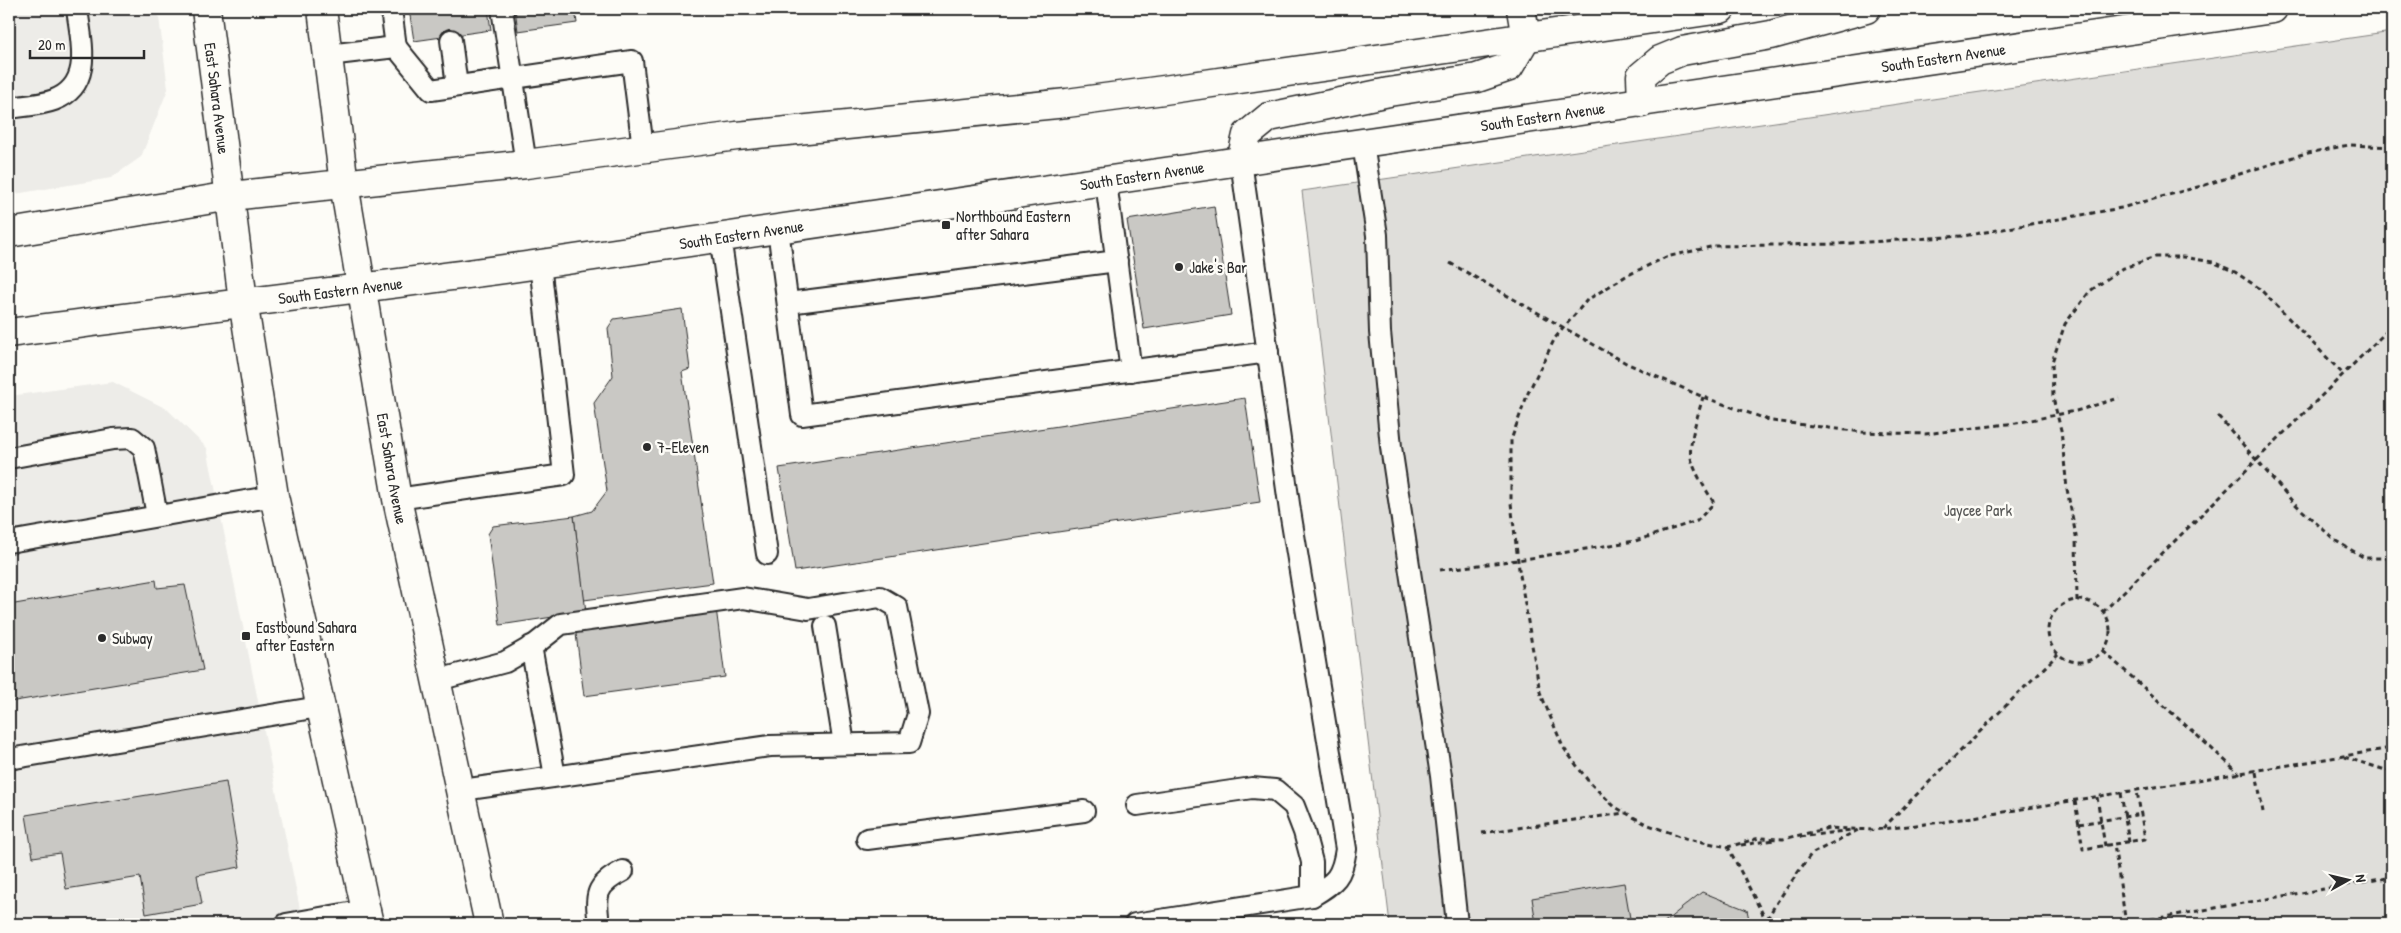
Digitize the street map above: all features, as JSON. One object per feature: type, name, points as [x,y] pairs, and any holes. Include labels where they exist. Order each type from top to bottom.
[{"type":"main road","name":"East Sahara Avenue","points":[[206,9],[243,301],[274,496],[319,707],[368,917]]},
{"type":"main road","name":"East Sahara Avenue","points":[[322,9],[344,184],[397,499],[462,790],[489,924]]},
{"type":"main road","points":[[1241,162],[1247,135],[1270,117],[1389,92],[1477,78],[1509,67],[1526,38],[1522,9]]},
{"type":"main road","points":[[9,233],[231,196],[526,164],[737,136],[1067,103],[1721,9]]},
{"type":"main road","points":[[1642,103],[1641,76],[1660,60],[1682,52],[1770,35],[1866,9]]},
{"type":"main road","name":"South Eastern Avenue","points":[[9,333],[243,301],[361,289],[540,264],[2273,9]]},
{"type":"lane","points":[[9,105],[54,100],[69,92],[79,77],[84,59],[77,9]]},
{"type":"lane","points":[[391,9],[396,47],[431,90],[632,61],[643,148]]},
{"type":"lane","points":[[502,9],[526,164]]},
{"type":"lane","points":[[451,40],[456,86]]},
{"type":"lane","points":[[328,55],[396,47]]},
{"type":"lane","points":[[1363,144],[1377,235],[1380,332],[1391,447],[1441,776],[1457,924]]},
{"type":"lane","points":[[1135,924],[1312,896],[1333,884],[1343,869],[1346,849],[1290,511],[1241,162]]},
{"type":"lane","points":[[1106,182],[1131,371]]},
{"type":"lane","points":[[778,229],[802,415],[1268,352]]},
{"type":"lane","points":[[720,237],[767,554]]},
{"type":"lane","points":[[788,303],[1117,261]]},
{"type":"lane","points":[[397,499],[564,475],[540,264]]},
{"type":"lane","points":[[9,458],[114,438],[132,438],[144,448],[158,515]]},
{"type":"lane","points":[[9,542],[274,496]]},
{"type":"lane","points":[[438,680],[506,662],[561,624],[744,598],[808,609],[880,597],[897,608],[918,714],[910,743],[770,746],[462,790]]},
{"type":"lane","points":[[825,626],[844,744]]},
{"type":"lane","points":[[531,646],[555,776]]},
{"type":"lane","points":[[9,760],[319,707]]},
{"type":"lane","points":[[1137,805],[1252,788],[1275,790],[1294,806],[1304,832],[1312,862],[1312,896]]},
{"type":"lane","points":[[867,839],[1084,810]]},
{"type":"lane","points":[[599,924],[598,891],[607,879],[623,871]]},
{"type":"lane","points":[[286,924],[368,917]]},
{"type":"path","points":[[2392,147],[2349,145],[2304,154],[2205,185],[2121,208],[1963,236],[1836,244],[1715,246],[1666,257],[1626,276],[1587,300],[1555,338],[1528,393],[1511,440],[1511,503],[1518,560],[1540,692],[1563,747],[1590,782],[1615,807],[1646,824],[1688,839],[1728,847],[1760,838],[1783,839],[1829,828],[1883,829],[1943,822],[2256,772],[2392,748]]},
{"type":"path","points":[[2076,601],[2076,536],[2066,489],[2061,430],[2052,398],[2052,362],[2065,324],[2090,291],[2120,269],[2155,257],[2183,257],[2213,262],[2235,272],[2259,288],[2343,374]]},
{"type":"path","points":[[1450,263],[1626,363],[1703,397],[1772,421],[1862,432],[1925,434],[2016,423],[2119,398]]},
{"type":"path","points":[[2103,612],[2392,326]]},
{"type":"path","points":[[1439,570],[1518,560],[1635,541],[1697,521],[1714,503],[1701,482],[1691,457],[1694,433],[1703,397]]},
{"type":"path","points":[[2218,416],[2293,502],[2336,541],[2365,558],[2392,558]]},
{"type":"path","points":[[2076,601],[2086,601],[2103,612],[2110,632],[2103,651],[2086,661],[2076,662],[2058,654],[2052,646],[2048,626],[2058,608],[2076,601]]},
{"type":"path","points":[[2103,651],[2240,774]]},
{"type":"path","points":[[1883,829],[2058,654]]},
{"type":"path","points":[[2343,757],[2392,772]]},
{"type":"path","points":[[2256,772],[2262,812]]},
{"type":"path","points":[[2075,801],[2083,849],[2105,846],[2145,839],[2137,791]]},
{"type":"path","points":[[2122,793],[2129,842]]},
{"type":"path","points":[[2097,797],[2105,846]]},
{"type":"path","points":[[1482,833],[1626,813]]},
{"type":"path","points":[[2079,824],[2142,814]]},
{"type":"path","points":[[1767,920],[1777,902],[1811,854],[1860,829]]},
{"type":"path","points":[[2114,844],[2125,924],[2392,877]]},
{"type":"path","points":[[1728,847],[1768,924]]},
{"type":"shaded area","points":[[9,9],[158,9],[168,89],[141,157],[111,178],[9,195]]},
{"type":"shaded area","points":[[113,382],[167,409],[207,448],[303,924],[9,924],[9,396]]},
{"type":"green space","name":"Jaycee Park","points":[[2392,32],[2392,924],[1390,924],[1302,191]]},
{"type":"building","points":[[409,9],[488,9],[491,30],[414,41]]},
{"type":"building","points":[[515,9],[575,9],[577,23],[518,31]]},
{"type":"building","name":"Jake's Bar","points":[[1214,206],[1231,315],[1144,329],[1127,220]]},
{"type":"building","name":"7-Eleven","points":[[682,309],[690,369],[682,372],[713,583],[584,600],[574,516],[592,511],[607,491],[594,403],[613,376],[608,328],[614,319]]},
{"type":"building","points":[[1245,398],[1260,502],[795,571],[779,468]]},
{"type":"building","points":[[574,516],[586,612],[500,625],[488,534],[493,526]]},
{"type":"building","name":"Subway","points":[[156,580],[157,588],[185,585],[203,670],[9,702],[9,605]]},
{"type":"building","points":[[716,608],[725,677],[584,696],[575,626]]},
{"type":"building","points":[[226,782],[240,867],[197,875],[202,904],[146,914],[140,877],[66,889],[60,853],[33,857],[26,815]]},
{"type":"building","points":[[1624,883],[1631,924],[1536,924],[1532,898]]},
{"type":"building","points":[[1702,892],[1747,910],[1750,924],[1662,924]]},
{"type":"place","name":"Northbound Eastern after Sahara","points":[[946,225]]},
{"type":"place","name":"Jake's Bar","points":[[1179,267]]},
{"type":"place","name":"7-Eleven","points":[[647,447]]},
{"type":"place","name":"Eastbound Sahara after Eastern","points":[[246,636]]},
{"type":"place","name":"Subway","points":[[102,638]]}]
